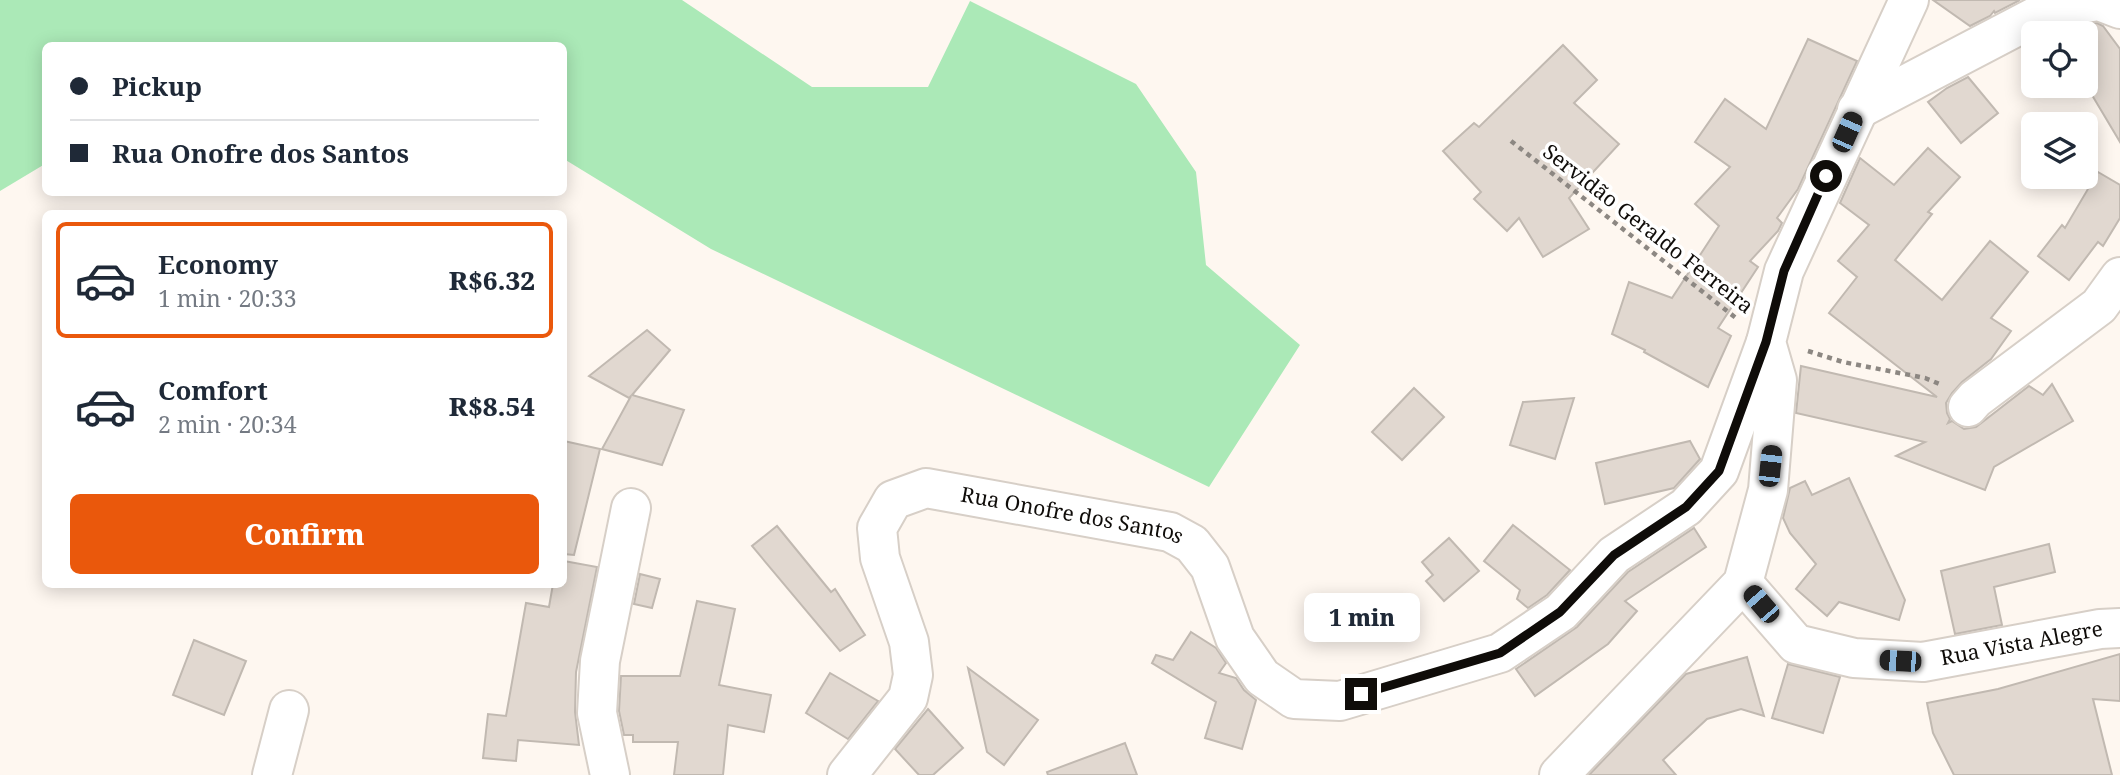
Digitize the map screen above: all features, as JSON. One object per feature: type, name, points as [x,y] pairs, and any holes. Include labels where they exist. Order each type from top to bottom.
[{"type":"street","name":"Rua Onofre dos Santos","points":[[846,775],[908,698],[913,676],[909,642],[880,558],[877,528],[893,500],[926,488],[1170,532],[1192,544],[1210,567],[1235,638],[1262,677],[1294,699],[1340,701],[1500,653],[1560,612],[1614,555],[1686,507],[1719,471],[1770,325],[1784,271],[1909,0]]},
{"type":"street","points":[[1857,110],[2052,8],[2099,1],[2120,9]]},
{"type":"street","points":[[1972,403],[2099,306],[2120,277]]},
{"type":"street","points":[[1559,775],[1743,583],[1768,490],[1777,380],[1770,325]]},
{"type":"street","points":[[610,775],[597,713],[600,661],[631,508]]},
{"type":"street","name":"Rua Vista Alegre","points":[[1743,583],[1796,644],[1854,658],[1923,662],[2100,629],[2120,628]]},
{"type":"street","points":[[272,775],[289,710]]},
{"type":"path","name":"Servidão Geraldo Ferreira","points":[[1511,141],[1802,349],[1843,362],[1924,378],[1972,403]]},
{"type":"green space","points":[[0,0],[682,0],[812,87],[928,87],[970,1],[1136,84],[1196,172],[1206,265],[1300,345],[1209,487],[711,249],[567,161],[567,42],[42,42],[42,166],[0,191]]},
{"type":"building","points":[[1933,0],[2020,0],[1995,13],[1994,11],[1990,16],[1970,26]]},
{"type":"building","points":[[2098,24],[2103,26],[2120,49],[2120,142],[2094,98],[2098,98]]},
{"type":"building","points":[[1808,39],[1857,61],[1798,189],[1777,218],[1782,223],[1778,231],[1750,261],[1758,267],[1718,328],[1731,336],[1708,387],[1612,334],[1629,282],[1672,298],[1719,226],[1695,204],[1730,167],[1695,142],[1725,99],[1766,129]]},
{"type":"building","points":[[1563,45],[1597,80],[1574,103],[1619,144],[1569,198],[1589,229],[1543,257],[1519,218],[1507,231],[1474,199],[1481,192],[1443,151],[1474,123],[1479,127]]},
{"type":"building","points":[[1968,77],[1998,113],[1961,143],[1928,102]]},
{"type":"building","points":[[1928,148],[1960,177],[1928,212],[1932,214],[1895,260],[1942,300],[1990,241],[2028,272],[1991,318],[2011,331],[1991,359],[1952,393],[1946,403],[1950,419],[1948,423],[1952,421],[1964,429],[1976,427],[2029,386],[2043,395],[2052,384],[2073,421],[1994,467],[1985,490],[1896,456],[1925,442],[1796,413],[1801,366],[1937,397],[1829,313],[1857,277],[1838,261],[1869,225],[1840,203],[1860,158],[1894,185]]},
{"type":"building","points":[[2098,172],[2120,185],[2120,218],[2103,246],[2098,242],[2069,280],[2038,256],[2062,225],[2065,228],[2088,189],[2098,189]]},
{"type":"building","points":[[647,330],[670,350],[632,395],[684,410],[662,465],[602,449],[631,396],[629,398],[589,376]]},
{"type":"building","points":[[1414,388],[1444,417],[1402,460],[1372,432]]},
{"type":"building","points":[[1574,398],[1555,459],[1510,445],[1523,402]]},
{"type":"building","points":[[1690,441],[1700,459],[1674,488],[1605,504],[1596,463]]},
{"type":"building","points":[[567,442],[600,449],[574,555],[567,554]]},
{"type":"building","points":[[1849,478],[1905,600],[1899,620],[1839,602],[1827,616],[1796,589],[1816,564],[1790,533],[1783,518],[1790,488],[1805,481],[1812,495]]},
{"type":"building","points":[[1513,525],[1570,570],[1547,595],[1528,608],[1517,599],[1520,590],[1484,561]]},
{"type":"building","points":[[777,526],[831,592],[835,589],[865,635],[840,651],[752,546]]},
{"type":"building","points":[[1694,528],[1706,547],[1625,601],[1637,611],[1608,644],[1535,696],[1516,669],[1577,627],[1628,572]]},
{"type":"building","points":[[1449,538],[1479,571],[1444,601],[1426,581],[1433,575],[1422,562]]},
{"type":"building","points":[[2049,544],[2055,572],[1994,587],[2002,625],[1955,634],[1941,571]]},
{"type":"building","points":[[567,562],[597,567],[576,672],[575,712],[579,745],[518,740],[516,761],[483,758],[488,714],[506,716],[526,603],[549,607],[552,588],[567,588]]},
{"type":"building","points":[[640,574],[660,579],[652,608],[634,604]]},
{"type":"building","points":[[697,601],[735,609],[719,685],[771,695],[764,732],[728,725],[723,775],[674,775],[678,742],[633,742],[633,735],[624,735],[619,711],[621,676],[680,676]]},
{"type":"building","points":[[1191,632],[1216,648],[1226,663],[1219,673],[1236,678],[1244,690],[1256,700],[1242,749],[1205,738],[1216,702],[1152,663],[1156,655],[1173,660]]},
{"type":"building","points":[[194,640],[246,661],[224,715],[173,695]]},
{"type":"building","points":[[2120,654],[2120,701],[2093,699],[2112,775],[1954,775],[1933,733],[1927,703],[1998,689]]},
{"type":"building","points":[[1747,657],[1764,716],[1741,709],[1707,719],[1663,760],[1676,775],[1589,775],[1686,674]]},
{"type":"building","points":[[1788,664],[1840,677],[1823,733],[1772,718]]},
{"type":"building","points":[[968,668],[1038,720],[1004,765],[987,752]]},
{"type":"building","points":[[830,673],[878,701],[848,739],[806,713]]},
{"type":"building","points":[[928,709],[963,748],[933,775],[919,775],[895,749]]},
{"type":"building","points":[[1125,743],[1137,775],[1048,775],[1047,772]]},
{"type":"route","points":[[1361,694],[1500,653],[1560,612],[1614,555],[1686,507],[1719,471],[1766,342],[1784,271],[1826,176]]}]
